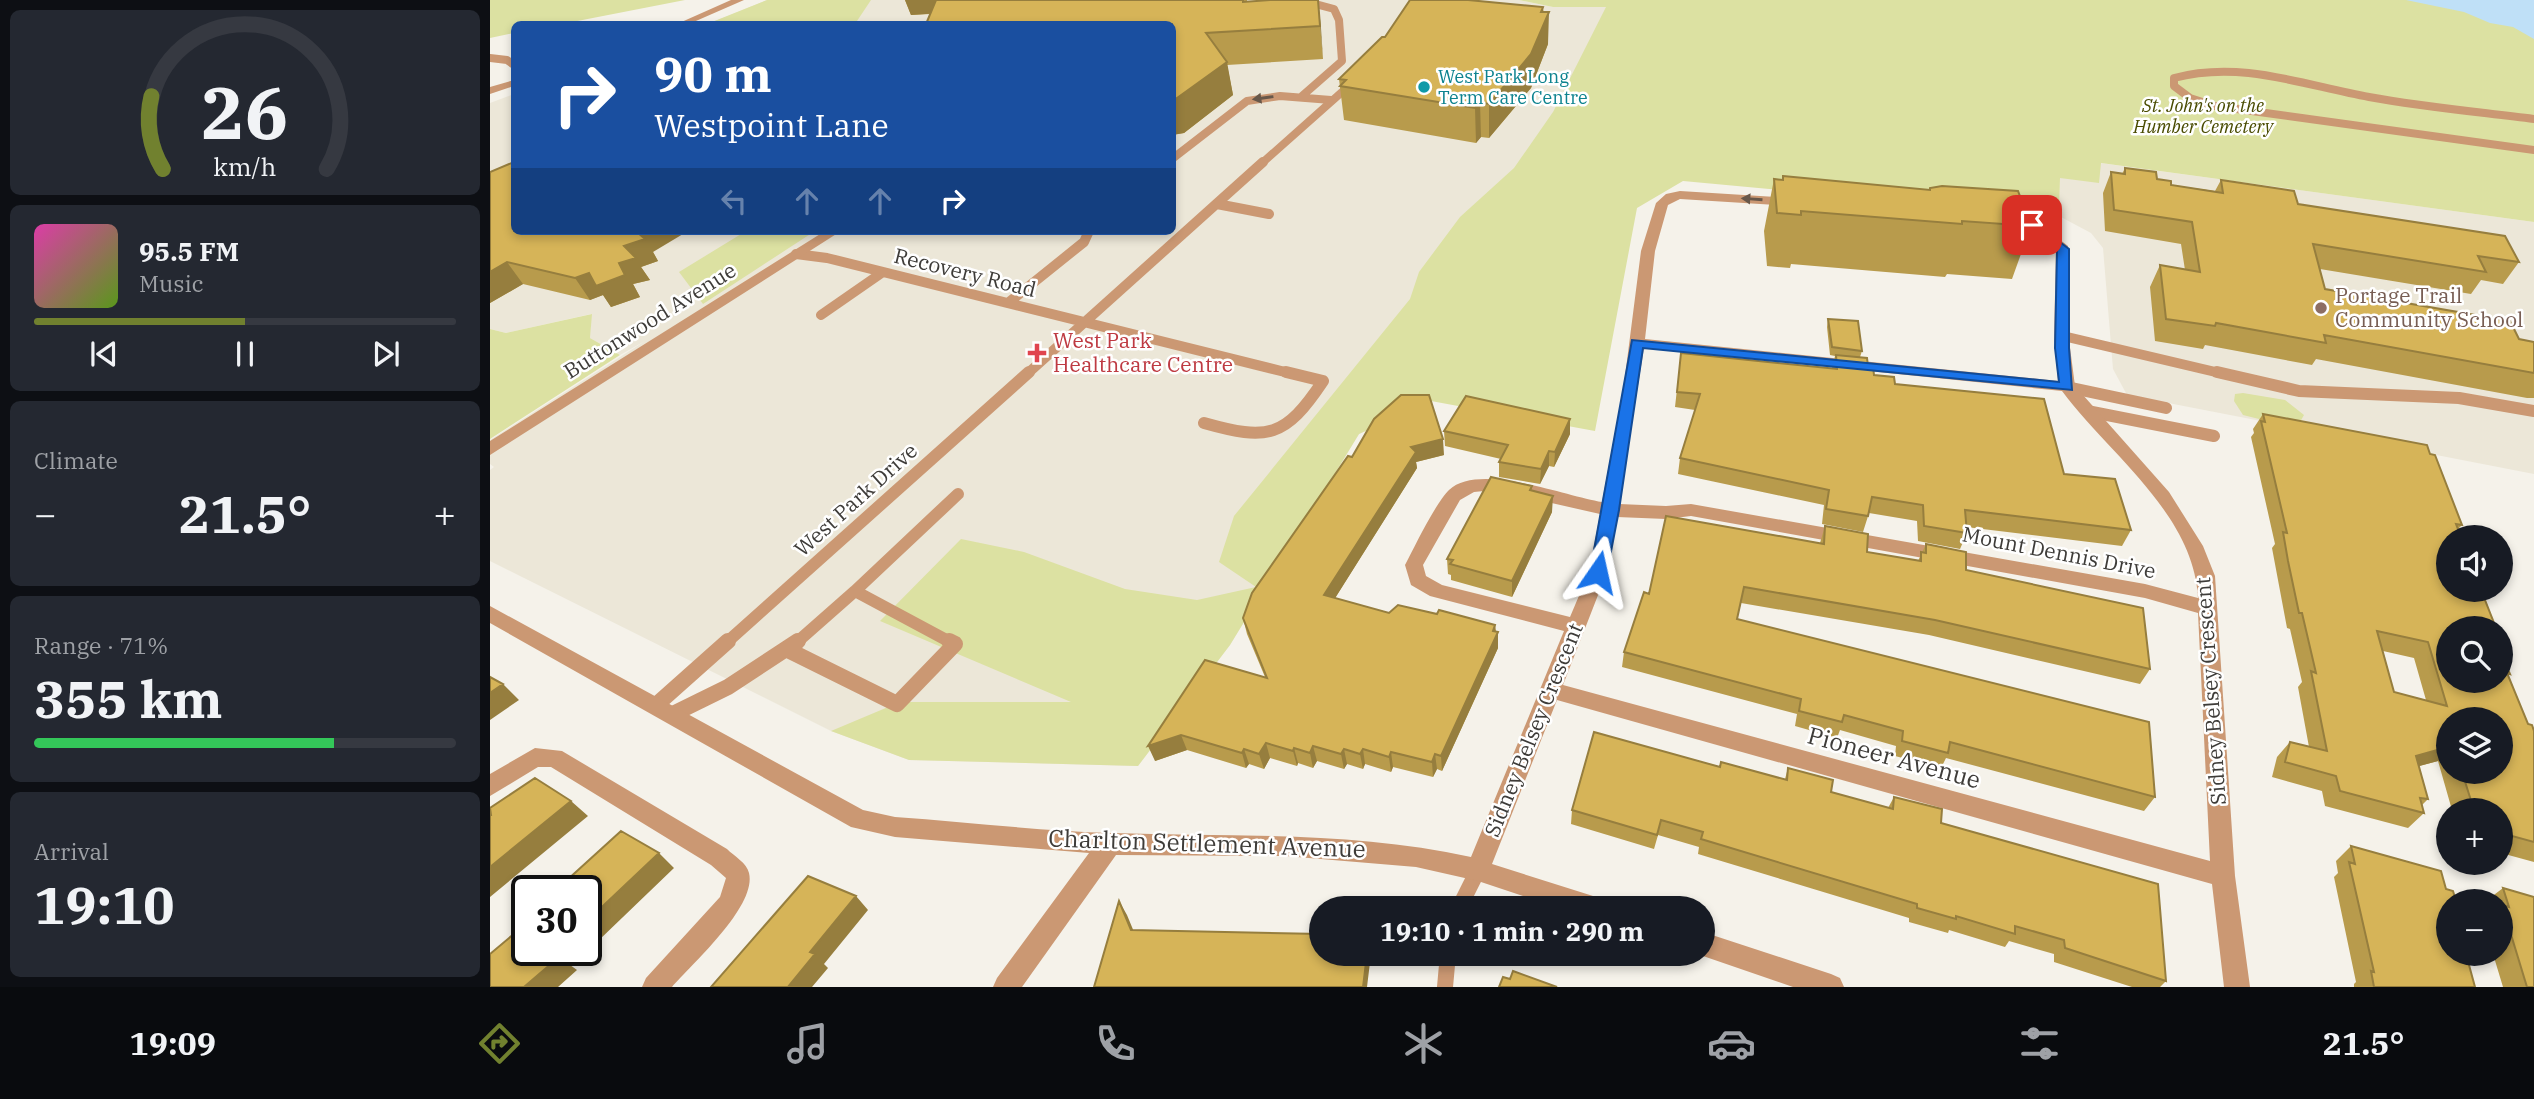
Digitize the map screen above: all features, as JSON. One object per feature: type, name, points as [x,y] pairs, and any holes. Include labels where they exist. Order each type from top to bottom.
[{"type":"street","points":[[689,21],[739,0]]},
{"type":"street","points":[[490,91],[511,86]]},
{"type":"street","name":"Sidney Belsey Crescent","points":[[1478,870],[1598,572],[1611,510],[1637,343],[1647,251],[1662,203],[1670,197],[1681,195],[1807,203]]},
{"type":"street","points":[[1637,343],[2067,387],[2063,377],[2063,249],[2032,225],[1998,218]]},
{"type":"street","name":"Buttonwood Avenue","points":[[490,449],[827,235]]},
{"type":"street","name":"Sidney Belsey Crescent","points":[[2067,387],[2157,489],[2195,544],[2206,576],[2223,876],[2236,987]]},
{"type":"street","name":"Mount Dennis Drive","points":[[1576,626],[1427,587],[1415,575],[1415,565],[1454,496],[1462,489],[1477,484],[1494,484],[1611,510],[1664,515],[1691,510],[2145,591],[2208,608]]},
{"type":"street","name":"Charlton Settlement Avenue","points":[[490,614],[859,820],[895,827],[1110,845],[1285,845],[1416,856],[1478,870],[1557,896]]},
{"type":"street","name":"Pioneer Avenue","points":[[1551,690],[2223,876]]},
{"type":"street","points":[[490,786],[535,758],[554,758],[719,857],[738,874],[737,889],[730,905],[655,987]]},
{"type":"street","points":[[1006,987],[1110,845]]},
{"type":"street","points":[[1715,948],[1820,985]]},
{"type":"lane","points":[[1300,0],[1334,9],[1339,20],[1342,61],[1302,96]]},
{"type":"lane","points":[[490,58],[511,63]]},
{"type":"lane","points":[[2534,118],[2414,104],[2251,74],[2215,71],[2174,78],[2174,86],[2181,93],[2215,106],[2534,150]]},
{"type":"lane","points":[[1176,156],[1247,101],[1302,96],[1331,100],[1357,80]]},
{"type":"lane","name":"West Park Drive","points":[[663,711],[1083,322],[1331,100]]},
{"type":"lane","points":[[1217,204],[1269,214]]},
{"type":"lane","points":[[1008,303],[1084,242],[1087,235]]},
{"type":"lane","name":"Recovery Road","points":[[796,254],[883,272],[1323,380],[1307,406],[1283,426],[1254,435],[1204,423]]},
{"type":"lane","points":[[821,315],[883,272]]},
{"type":"lane","points":[[2063,336],[2299,391],[2459,398],[2534,411]]},
{"type":"lane","points":[[2067,387],[2166,408]]},
{"type":"lane","points":[[2087,411],[2214,436]]},
{"type":"lane","points":[[663,711],[728,687],[788,650],[958,494]]},
{"type":"lane","points":[[788,650],[897,704],[956,645],[855,591]]},
{"type":"lane","points":[[1465,896],[1478,870]]},
{"type":"lane","points":[[1446,987],[1447,966]]},
{"type":"shaded area","name":"West Park Healthcare Centre","points":[[767,0],[1519,0],[1553,7],[1607,7],[1478,260],[1431,401],[1359,434],[1230,645],[1138,766],[909,760],[831,731],[490,561],[490,470],[494,467],[490,464],[490,440],[645,341],[620,355],[590,338],[591,314],[506,333],[490,329],[490,103],[511,95],[511,235],[1176,235],[1176,21],[715,21]]},
{"type":"shaded area","name":"Portage Trail Community School","points":[[2100,163],[2534,222],[2534,474],[2127,395],[2113,369],[2103,248],[2091,233],[2059,216],[2060,178]]},
{"type":"green space","points":[[490,0],[685,0],[577,21],[511,21],[511,34],[490,38]]},
{"type":"green space","points":[[767,0],[871,0],[857,21],[714,21]]},
{"type":"green space","name":"St. John's on the Humber Cemetery","points":[[1519,0],[2534,0],[2534,222],[2101,163],[2099,183],[2060,178],[2059,216],[1683,181],[1637,208],[1595,431],[1431,401],[1359,434],[1230,645],[1138,766],[909,760],[831,731],[900,702],[1071,702],[880,621],[961,539],[1024,552],[1125,589],[1197,600],[1256,587],[1219,562],[1234,516],[1410,299],[1419,272],[1460,217],[1514,168],[1553,112],[1606,7],[1553,7]]},
{"type":"green space","points":[[739,235],[809,235],[703,304],[679,272]]},
{"type":"green space","points":[[592,314],[590,338],[620,355],[490,439],[490,329],[506,333]]},
{"type":"green space","points":[[2235,394],[2285,400],[2304,415],[2300,422],[2279,424],[2243,415],[2234,401]]},
{"type":"water","points":[[2406,0],[2534,0],[2534,39],[2513,27],[2490,23],[2464,12]]},
{"type":"building","points":[[936,0],[1318,0],[1320,26],[1206,33],[1227,62],[1176,98],[1176,21],[927,21]]},
{"type":"building","points":[[1410,0],[1468,0],[1543,7],[1541,12],[1549,12],[1531,54],[1489,104],[1480,102],[1475,108],[1340,86],[1346,80],[1339,79],[1385,37]]},
{"type":"building","points":[[511,163],[511,235],[640,235],[645,239],[624,246],[636,258],[619,263],[625,275],[596,286],[589,273],[575,278],[507,262],[490,272],[490,172]]},
{"type":"building","points":[[2125,168],[2156,172],[2157,179],[2171,181],[2171,185],[2223,193],[2221,180],[2294,191],[2298,204],[2505,236],[2519,262],[2478,256],[2486,272],[2313,244],[2325,289],[2510,321],[2519,339],[2534,342],[2534,373],[2324,335],[2326,343],[2216,323],[2215,326],[2166,319],[2160,265],[2200,272],[2192,222],[2114,210],[2111,172],[2125,174]]},
{"type":"building","points":[[1783,176],[1930,190],[1942,186],[2018,191],[2031,226],[1962,221],[1962,224],[1801,211],[1801,215],[1777,213],[1774,179],[1783,180]]},
{"type":"building","points":[[1828,319],[1858,321],[1862,351],[1832,347]]},
{"type":"building","points":[[1681,353],[1837,369],[1836,355],[1867,358],[1868,366],[1873,366],[1874,375],[1894,377],[1895,384],[2044,399],[2064,474],[2115,479],[2131,530],[1965,510],[1967,533],[1924,526],[1923,505],[1872,497],[1868,516],[1826,509],[1829,490],[1680,458],[1700,394],[1677,392]]},
{"type":"building","points":[[1401,395],[1429,395],[1443,439],[1411,447],[1416,452],[1324,595],[1389,613],[1398,605],[1437,614],[1439,610],[1495,625],[1493,631],[1498,632],[1441,756],[1435,754],[1432,762],[1391,752],[1389,757],[1363,749],[1360,754],[1344,749],[1341,754],[1313,746],[1310,753],[1266,743],[1259,754],[1244,749],[1242,753],[1181,735],[1148,746],[1205,660],[1267,678],[1243,618],[1252,593],[1348,456],[1352,457],[1374,419]]},
{"type":"building","points":[[1466,396],[1570,419],[1555,452],[1549,451],[1541,469],[1499,462],[1508,445],[1444,431]]},
{"type":"building","points":[[2263,414],[2427,445],[2430,454],[2435,455],[2462,525],[2436,525],[2436,602],[2486,602],[2491,616],[2436,616],[2436,669],[2428,642],[2377,631],[2394,692],[2447,706],[2443,693],[2513,693],[2513,688],[2528,724],[2532,725],[2534,731],[2534,842],[2513,836],[2513,798],[2470,798],[2466,784],[2513,784],[2513,707],[2436,707],[2436,750],[2416,756],[2428,799],[2420,798],[2424,813],[2340,791],[2336,776],[2285,762],[2290,742],[2327,751],[2311,671],[2316,673],[2302,613],[2299,613],[2283,532],[2287,533],[2261,421],[2265,422]]},
{"type":"building","points":[[1491,477],[1532,486],[1530,490],[1553,496],[1512,581],[1450,564],[1453,560],[1447,559]]},
{"type":"building","points":[[1666,516],[1824,544],[1825,526],[1868,534],[1867,552],[1921,561],[1921,552],[1926,553],[1926,544],[1966,552],[1966,570],[2143,608],[2150,669],[1935,620],[1744,587],[1737,619],[2149,722],[2155,797],[1950,742],[1948,753],[1902,741],[1903,731],[1844,715],[1842,722],[1799,711],[1801,699],[1624,652],[1644,592],[1649,594]]},
{"type":"building","points":[[490,677],[503,684],[490,693]]},
{"type":"building","points":[[1594,732],[1720,767],[1721,762],[1787,780],[1788,768],[1833,780],[1831,792],[1893,809],[1894,797],[1942,809],[1941,823],[2158,884],[2166,981],[2065,948],[2064,940],[2015,926],[2015,934],[1956,916],[1956,919],[1917,908],[1917,904],[1701,839],[1703,832],[1661,820],[1657,835],[1572,810]]},
{"type":"building","points":[[535,778],[571,801],[490,867],[490,808]]},
{"type":"building","points":[[621,831],[659,853],[602,907],[602,875],[573,875]]},
{"type":"building","points":[[2351,846],[2436,870],[2436,875],[2442,875],[2446,889],[2436,889],[2436,966],[2469,966],[2475,987],[2374,987],[2371,971],[2374,972],[2349,862],[2355,864]]},
{"type":"building","points":[[808,876],[856,896],[810,952],[815,954],[788,987],[711,987]]},
{"type":"building","points":[[2513,891],[2534,897],[2534,987],[2527,987],[2513,941]]},
{"type":"building","points":[[1119,901],[1131,930],[1309,934],[1309,966],[1366,966],[1363,987],[1094,987]]},
{"type":"building","points":[[511,936],[511,966],[548,966],[524,987],[490,987],[490,954]]},
{"type":"building","points":[[1513,971],[1557,987],[1499,987],[1503,977],[1510,979]]},
{"type":"place","name":"West Park Long Term Care Centre","points":[[1424,87]]},
{"type":"place","name":"Portage Trail Community School","points":[[2321,308]]},
{"type":"place","name":"West Park Healthcare Centre","points":[[1037,353]]},
{"type":"route","points":[[1598,572],[1611,510],[1637,343],[2067,387],[2063,377],[2062,348],[2063,249],[2046,233],[2032,225]]}]
